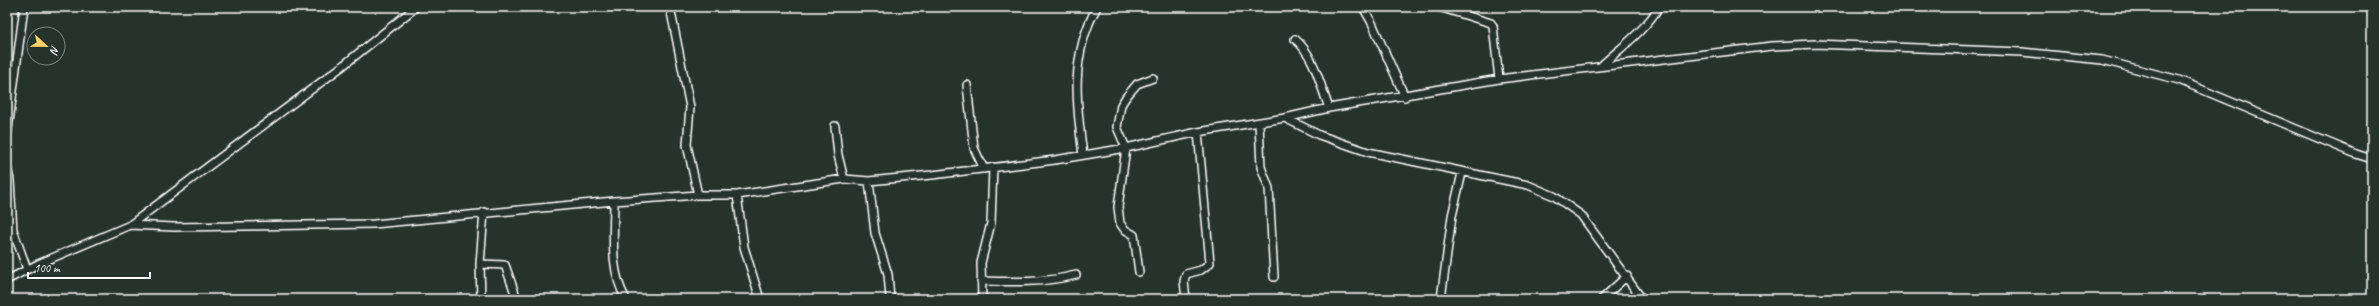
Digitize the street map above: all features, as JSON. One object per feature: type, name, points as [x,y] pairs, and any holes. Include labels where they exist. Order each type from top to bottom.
[{"type":"street","points":[[7,137],[24,7]]},
{"type":"street","points":[[7,280],[27,269],[130,226],[340,68],[416,7]]},
{"type":"street","points":[[670,7],[690,107],[686,145],[698,195]]},
{"type":"street","points":[[1083,155],[1077,80],[1085,27],[1096,7]]},
{"type":"street","points":[[1363,7],[1372,23],[1405,96]]},
{"type":"street","points":[[1439,7],[1491,23],[1493,26],[1499,79]]},
{"type":"street","points":[[1602,65],[1652,19],[1658,7]]},
{"type":"street","points":[[1296,39],[1303,45],[1314,63],[1329,108]]},
{"type":"street","points":[[130,226],[174,227],[374,224],[484,212],[614,201],[698,195],[737,195],[844,179],[869,181],[984,169],[1126,148],[1198,132],[1285,118],[1329,108],[1499,79],[1602,65],[1772,46],[1815,44],[2022,52],[2102,60],[2179,80],[2356,154],[2372,159]]},
{"type":"street","points":[[1139,272],[1134,236],[1124,229],[1120,223],[1118,207],[1126,148],[1117,127],[1121,105],[1137,84],[1153,78]]},
{"type":"street","points":[[967,86],[974,148],[984,169]]},
{"type":"street","points":[[1285,118],[1320,135],[1368,152],[1462,173],[1528,185],[1554,196],[1581,215],[1642,299]]},
{"type":"street","points":[[1259,122],[1261,167],[1269,188],[1274,277]]},
{"type":"street","points":[[835,126],[838,155],[844,179]]},
{"type":"street","points":[[1186,299],[1184,281],[1186,274],[1201,270],[1210,263],[1198,132]]},
{"type":"street","points":[[7,167],[10,180],[13,230],[27,269]]},
{"type":"street","points":[[982,299],[981,263],[991,223],[993,167]]},
{"type":"street","points":[[1441,299],[1452,216],[1462,173]]},
{"type":"street","points":[[869,181],[875,234],[888,274],[890,299]]},
{"type":"street","points":[[737,195],[744,247],[760,299]]},
{"type":"street","points":[[614,201],[617,271],[621,291],[626,299]]},
{"type":"street","points":[[481,299],[480,264],[484,212]]},
{"type":"street","points":[[480,264],[505,265],[517,299]]},
{"type":"street","points":[[981,281],[1024,282],[1076,275]]},
{"type":"street","points":[[1602,299],[1626,276]]}]
